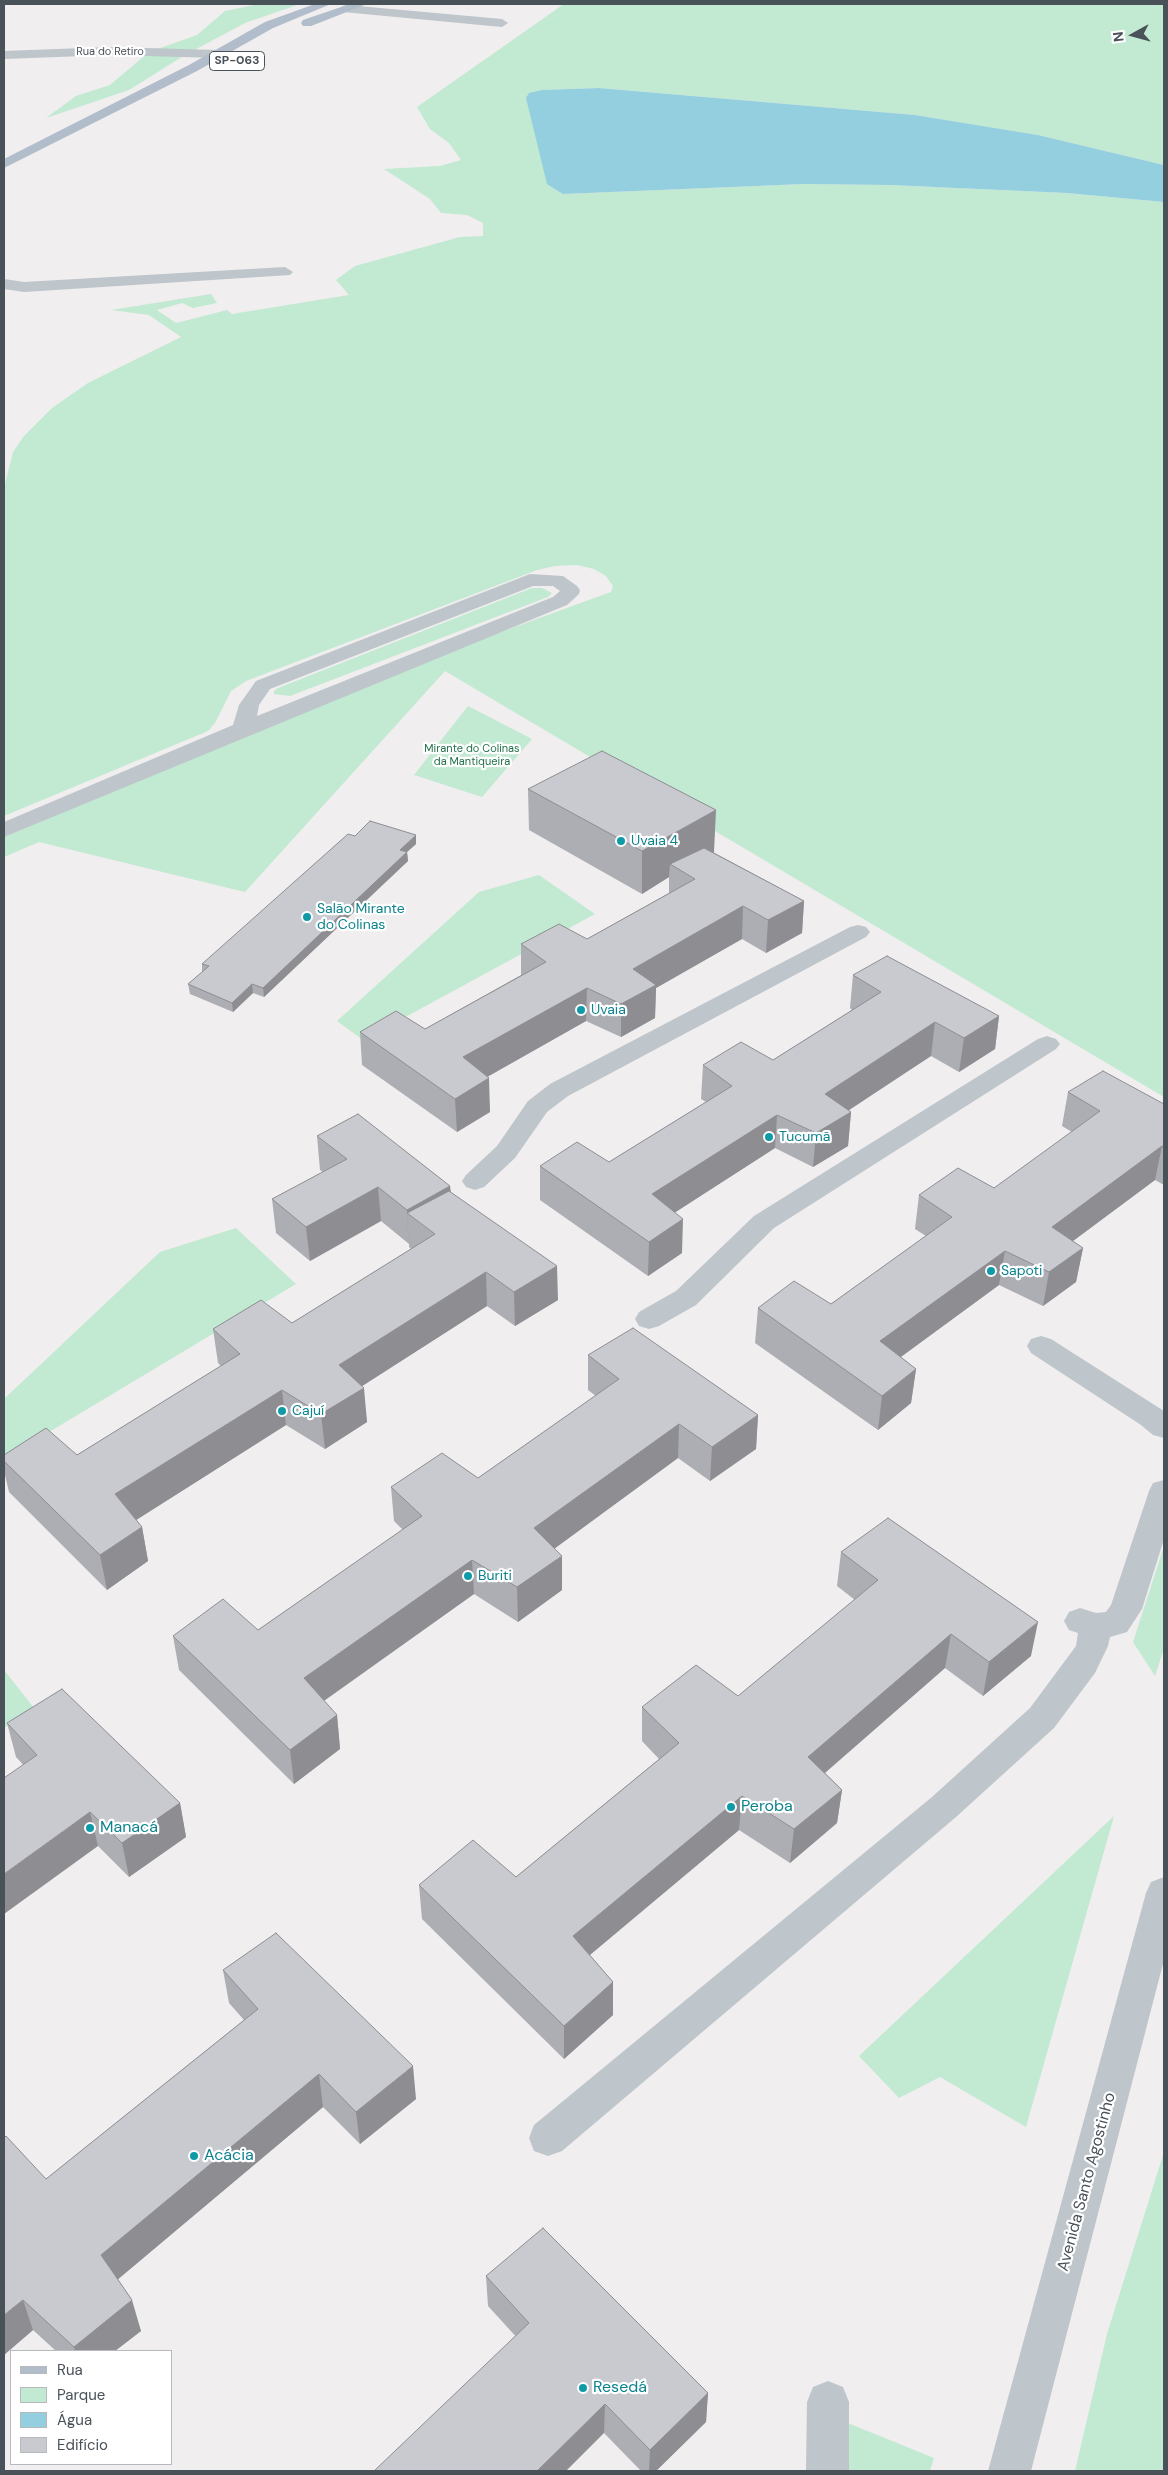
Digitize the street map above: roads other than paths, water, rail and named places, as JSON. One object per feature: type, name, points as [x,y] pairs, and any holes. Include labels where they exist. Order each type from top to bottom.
[{"type":"main road","name":"SP-063","points":[[4,164],[217,54],[269,25],[324,4]]},
{"type":"main road","name":"SP-063","points":[[278,36],[360,4]]},
{"type":"main road","name":"SP-063","points":[[110,110],[173,93]]},
{"type":"street","points":[[347,9],[502,23]]},
{"type":"street","name":"Rua do Retiro","points":[[4,55],[110,51],[217,54]]},
{"type":"street","points":[[4,284],[24,287],[284,272]]},
{"type":"street","points":[[4,830],[560,601],[569,594],[570,590],[556,580],[530,580],[263,685],[248,705],[243,730]]},
{"type":"street","points":[[475,1181],[506,1152],[537,1107],[559,1090],[858,932]]},
{"type":"street","points":[[649,1319],[686,1298],[764,1222],[1047,1044]]},
{"type":"street","points":[[1041,1346],[1152,1417],[1164,1427]]},
{"type":"street","points":[[548,2138],[944,1808],[1042,1718],[1084,1664],[1092,1646],[1087,1623],[1116,1623],[1126,1609],[1164,1491]]},
{"type":"street","name":"Avenida Santo Agostinho","points":[[1009,2471],[1164,1893]]},
{"type":"street","points":[[827,2471],[828,2402]]},
{"type":"water","points":[[599,88],[915,115],[1038,135],[1164,165],[1164,202],[1067,193],[890,185],[804,184],[563,194],[547,184],[526,98],[529,93],[542,90]]},
{"type":"place","name":"Uvaia 4","points":[[621,841]]},
{"type":"place","name":"Salão Mirante do Colinas","points":[[307,917]]},
{"type":"place","name":"Uvaia","points":[[581,1010]]},
{"type":"place","name":"Tucumã","points":[[769,1137]]},
{"type":"place","name":"Sapoti","points":[[991,1271]]},
{"type":"place","name":"Cajuí","points":[[282,1411]]},
{"type":"place","name":"Buriti","points":[[468,1576]]},
{"type":"place","name":"Peroba","points":[[731,1807]]},
{"type":"place","name":"Manacá","points":[[90,1828]]},
{"type":"place","name":"Acácia","points":[[194,2156]]},
{"type":"place","name":"Resedá","points":[[583,2388]]},
{"type":"park label","name":"Mirante do Colinas da Mantiqueira","points":[[472,755]]}]
